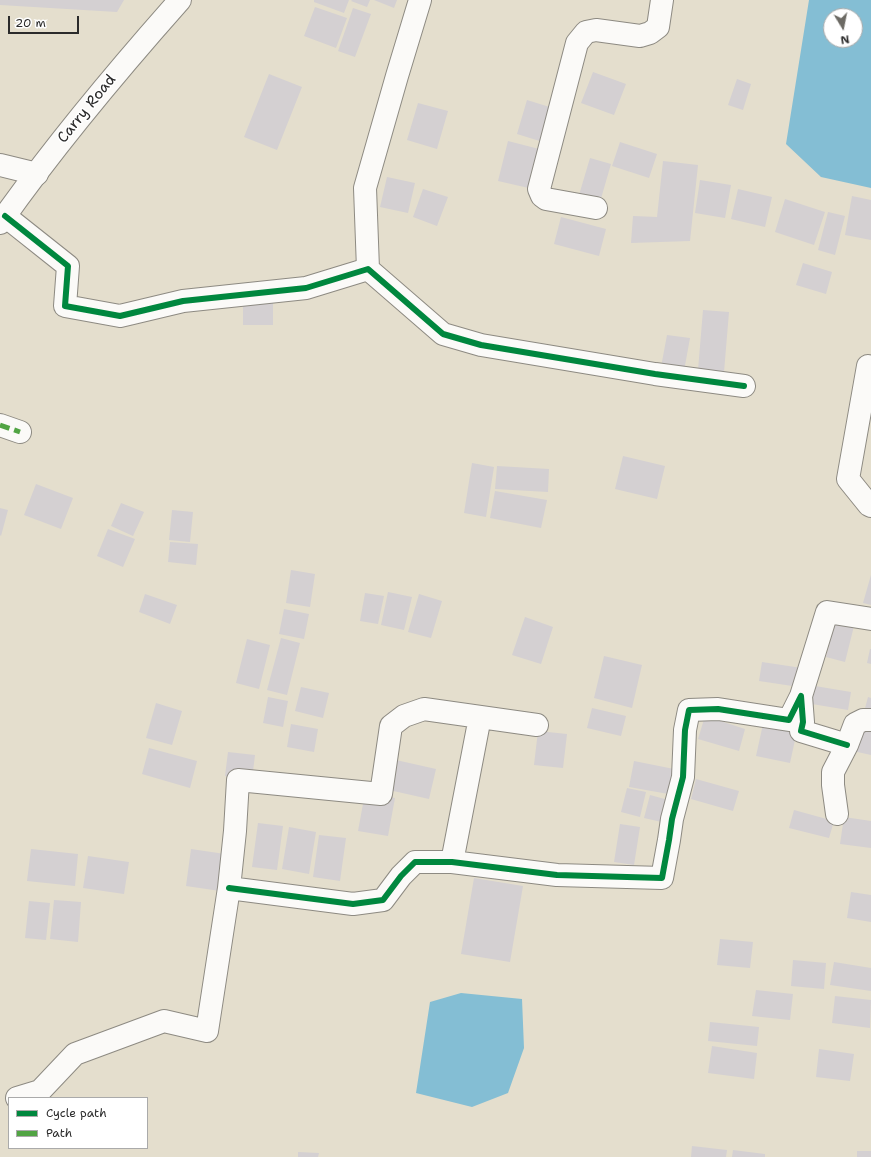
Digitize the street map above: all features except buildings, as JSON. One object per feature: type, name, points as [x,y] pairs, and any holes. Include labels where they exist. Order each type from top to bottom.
[{"type":"street","name":"Carry Road","points":[[2,219],[77,121],[180,0]]},
{"type":"street","points":[[420,0],[365,188],[368,269],[443,334],[489,346],[655,374],[744,386]]},
{"type":"street","points":[[596,208],[546,199],[542,196],[539,189],[577,43],[586,32],[596,30],[640,36],[650,33],[658,27],[662,0]]},
{"type":"street","points":[[0,165],[37,174]]},
{"type":"street","points":[[2,219],[68,266],[65,306],[120,316],[183,301],[306,288],[368,269]]},
{"type":"street","points":[[868,366],[848,479],[871,506]]},
{"type":"street","points":[[0,425],[20,432]]},
{"type":"street","points":[[229,888],[353,904],[383,900],[401,876],[415,862],[452,862],[556,875],[662,878],[672,819],[683,777],[685,730],[689,710],[718,709],[789,720],[801,696],[827,612],[871,619]]},
{"type":"street","points":[[801,696],[801,731],[847,744]]},
{"type":"street","points":[[20,1097],[40,1091],[75,1054],[164,1021],[207,1031],[229,888],[235,831],[238,780],[381,794],[391,726],[404,716],[424,709],[537,725]]},
{"type":"street","points":[[452,862],[480,717]]},
{"type":"street","points":[[837,814],[833,785],[833,772],[855,724],[863,720],[871,720]]},
{"type":"water","points":[[809,0],[871,0],[871,188],[821,177],[786,144]]},
{"type":"water","points":[[461,993],[522,999],[524,1048],[508,1093],[472,1107],[416,1093],[430,1002]]},
{"type":"marked path","points":[[0,425],[20,432]]},
{"type":"cycle path","points":[[5,216],[68,266],[65,306],[120,316],[183,301],[306,288],[368,269],[443,334],[481,345],[655,374],[744,386]]},
{"type":"cycle path","points":[[229,888],[353,904],[383,900],[401,876],[415,862],[452,862],[557,875],[662,878],[672,819],[683,777],[685,730],[689,710],[718,709],[789,720],[801,696],[803,722],[801,731],[847,745]]}]
